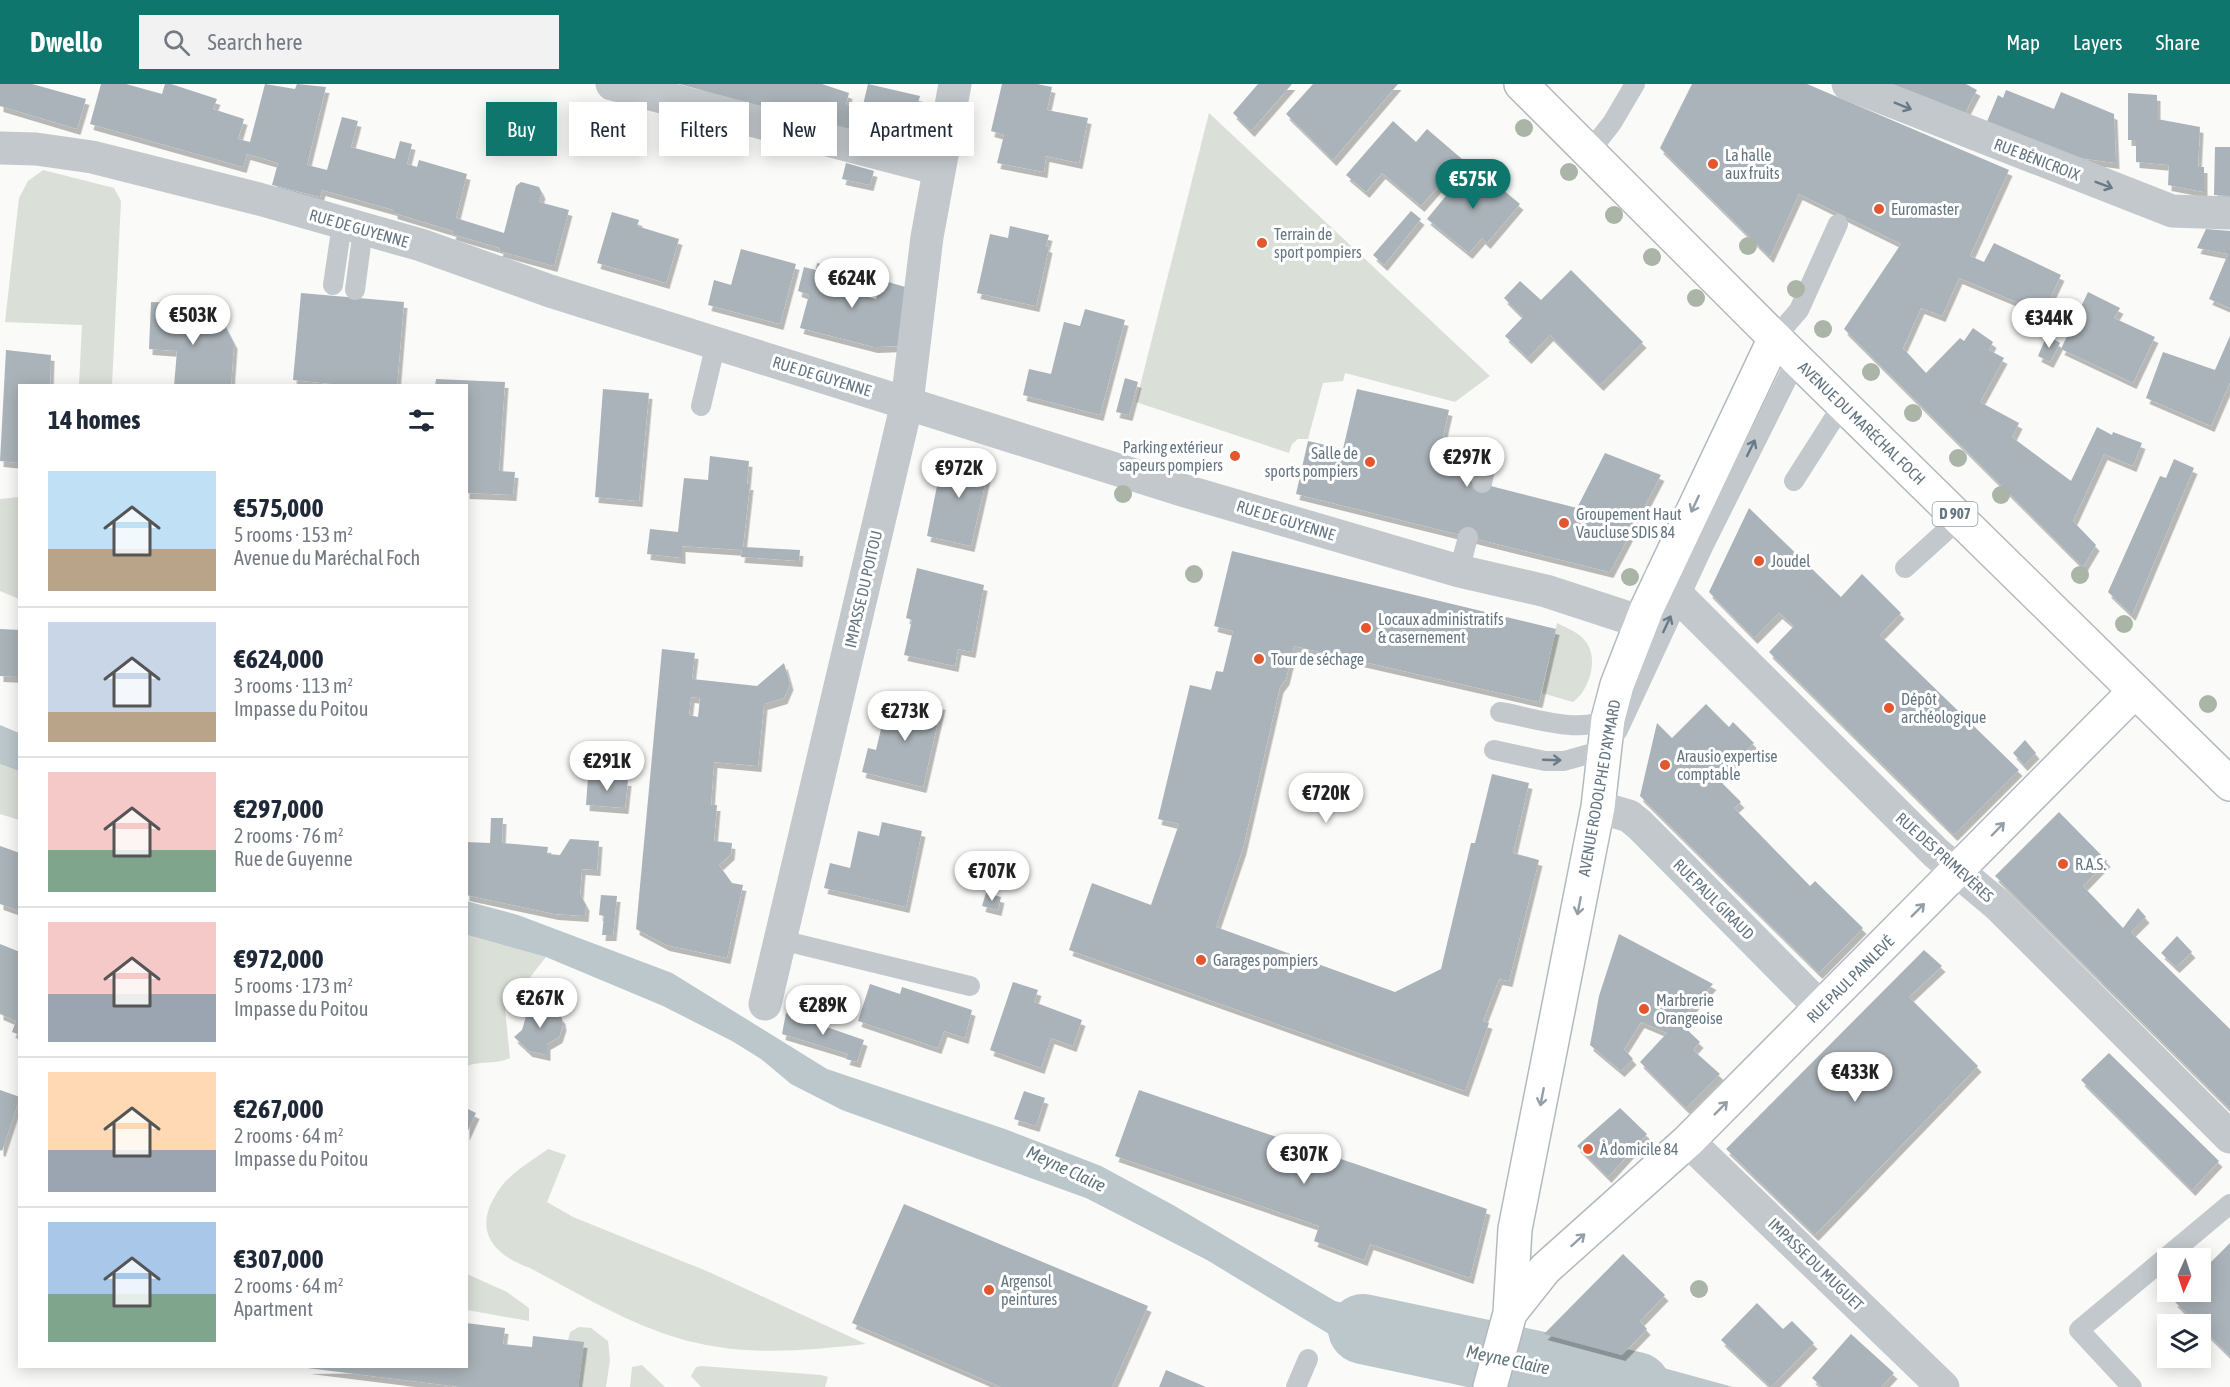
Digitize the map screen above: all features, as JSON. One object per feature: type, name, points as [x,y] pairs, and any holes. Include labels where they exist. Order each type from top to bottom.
[{"type":"street","points":[[612,84],[939,169]]},
{"type":"street","name":"IMPASSE DU POITOU","points":[[765,1004],[908,403],[927,237],[955,84]]},
{"type":"street","name":"AVENUE DU MARÉCHAL FOCH","points":[[1521,84],[1786,349],[2230,784]]},
{"type":"street","name":"RUE BÉNICROIX","points":[[1848,84],[2172,211],[2230,213]]},
{"type":"street","name":"RUE DE GUYENNE","points":[[0,148],[36,149],[92,157],[259,199],[421,245],[550,291],[1182,490],[1459,571],[1546,591],[1641,622]]},
{"type":"street","name":"AVENUE RODOLPHE D'AYMARD","points":[[1491,1383],[1510,1313],[1515,1229],[1598,807],[1606,734],[1641,622],[1670,588],[1786,349]]},
{"type":"street","name":"RUE DES PRIMEVÈRES","points":[[1670,588],[1957,871],[1998,905],[2230,1137]]},
{"type":"street","name":"RUE PAUL PAINLEVÉ","points":[[1510,1313],[1545,1269],[1688,1141],[2135,691]]},
{"type":"street","name":"RUE PAUL GIRAUD","points":[[1598,807],[1629,816],[1640,825],[1821,1008]]},
{"type":"street","name":"IMPASSE DU MUGUET","points":[[1688,1141],[1943,1387]]},
{"type":"street","points":[[1515,1229],[1545,1269]]},
{"type":"lane","points":[[1589,152],[1612,123],[1635,84]]},
{"type":"lane","points":[[1786,349],[1799,310],[1838,224]]},
{"type":"lane","points":[[333,285],[353,227]]},
{"type":"lane","points":[[353,227],[356,290]]},
{"type":"lane","points":[[701,406],[716,343]]},
{"type":"lane","points":[[1794,482],[1843,404]]},
{"type":"lane","points":[[1482,483],[1488,456]]},
{"type":"lane","points":[[1905,568],[1959,519]]},
{"type":"lane","points":[[1459,571],[1468,537]]},
{"type":"lane","points":[[1494,750],[1545,761],[1564,761],[1606,734],[1618,730],[1634,696],[1670,588]]},
{"type":"lane","points":[[1606,734],[1634,696]]},
{"type":"lane","points":[[1500,712],[1572,725],[1587,725],[1606,734]]},
{"type":"lane","points":[[781,940],[970,986]]},
{"type":"lane","points":[[2132,1387],[2079,1330],[2230,1204]]},
{"type":"lane","points":[[1296,1387],[1308,1359]]},
{"type":"shaded area","name":"Terrain de sport pompiers","points":[[1209,113],[1490,376],[1455,402],[1345,373],[1343,381],[1323,383],[1308,439],[1298,439],[1292,444],[1289,453],[1136,402]]},
{"type":"shaded area","points":[[43,170],[114,188],[121,201],[112,384],[79,384],[82,325],[5,322],[19,198],[28,181]]},
{"type":"shaded area","points":[[18,497],[18,599],[0,591],[0,499]]},
{"type":"shaded area","points":[[1557,623],[1582,637],[1591,652],[1590,676],[1583,691],[1573,702],[1542,693]]},
{"type":"shaded area","points":[[0,764],[18,771],[18,820],[0,814]]},
{"type":"shaded area","points":[[468,936],[546,957],[505,1009],[510,1058],[468,1066]]},
{"type":"shaded area","points":[[548,1149],[566,1155],[547,1202],[573,1217],[709,1272],[866,1344],[760,1351],[697,1343],[632,1321],[516,1262],[495,1246],[486,1226],[487,1214],[501,1187],[517,1171]]},
{"type":"shaded area","points":[[468,1274],[507,1292],[529,1308],[529,1321],[468,1310]]},
{"type":"shaded area","points":[[579,1327],[591,1328],[608,1341],[610,1360],[606,1387],[578,1387],[568,1341],[570,1332]]},
{"type":"shaded area","points":[[642,1365],[665,1387],[630,1387],[632,1367]]},
{"type":"shaded area","points":[[696,1367],[828,1377],[825,1387],[701,1387],[691,1376]]},
{"type":"water","points":[[0,725],[18,733],[18,771],[0,764]]},
{"type":"water","points":[[468,902],[518,915],[672,973],[827,1069],[1005,1129],[1101,1166],[1173,1205],[1335,1301],[1460,1334],[1454,1368],[1391,1355],[1329,1334],[1207,1260],[1086,1198],[842,1110],[791,1084],[761,1059],[732,1041],[663,1006],[546,957],[468,935]]},
{"type":"water","points":[[1547,1336],[1733,1387],[1571,1387],[1536,1380]]},
{"type":"building","points":[[0,84],[32,84],[86,99],[77,129],[0,106]]},
{"type":"building","points":[[101,84],[126,84],[162,94],[165,84],[171,84],[217,99],[213,109],[244,119],[238,139],[250,142],[265,84],[295,89],[297,84],[326,87],[307,165],[327,170],[342,117],[358,121],[351,147],[395,159],[400,141],[412,144],[407,164],[417,167],[419,160],[467,174],[456,218],[504,233],[516,186],[521,182],[539,187],[542,193],[539,202],[569,210],[554,266],[499,251],[500,248],[452,234],[453,231],[394,213],[394,210],[322,190],[320,197],[272,185],[278,163],[247,154],[243,167],[90,124]]},
{"type":"building","points":[[679,84],[822,84],[849,93],[846,104],[849,105],[849,130],[837,127],[837,102],[761,102],[761,106]]},
{"type":"building","points":[[868,84],[920,96],[918,102],[864,102]]},
{"type":"building","points":[[1002,84],[1037,84],[1052,87],[1047,110],[1088,118],[1079,163],[1046,156],[1044,172],[997,163],[1004,135],[991,131]]},
{"type":"building","points":[[1258,84],[1292,84],[1251,131],[1233,113]]},
{"type":"building","points":[[1313,84],[1398,84],[1333,160],[1286,114]]},
{"type":"building","points":[[1692,84],[1807,84],[2009,170],[1970,256],[1984,262],[1994,243],[2061,275],[2043,313],[1959,278],[1942,316],[1921,308],[1903,348],[1926,373],[1960,338],[1964,341],[1973,328],[1993,342],[1989,350],[2004,358],[1980,402],[2019,423],[2012,437],[2071,481],[2097,427],[2112,435],[2113,432],[2142,443],[2133,466],[2104,454],[2073,521],[2096,545],[2083,567],[1844,329],[1901,244],[1799,194],[1770,257],[1660,148]]},
{"type":"building","points":[[1891,84],[1966,84],[1977,90],[1964,115]]},
{"type":"building","points":[[2006,90],[2054,109],[2061,92],[2114,114],[2116,163],[2071,157],[1986,124],[1998,95],[2003,98]]},
{"type":"building","points":[[2128,93],[2157,95],[2157,119],[2200,127],[2198,167],[2204,167],[2204,192],[2168,185],[2169,165],[2136,162],[2136,140],[2128,140]]},
{"type":"building","points":[[1393,121],[1416,142],[1427,129],[1462,159],[1421,206],[1382,173],[1366,192],[1346,175]]},
{"type":"building","points":[[2215,147],[2230,147],[2230,196],[2214,195]]},
{"type":"building","points":[[846,163],[874,171],[870,185],[842,179]]},
{"type":"building","points":[[1472,164],[1520,204],[1487,243],[1482,238],[1469,253],[1427,219]]},
{"type":"building","points":[[1411,211],[1421,219],[1384,265],[1373,255]]},
{"type":"building","points":[[612,212],[639,220],[637,226],[679,239],[666,283],[597,263]]},
{"type":"building","points":[[1010,226],[1049,235],[1046,246],[1049,247],[1036,306],[977,293],[990,234],[1008,238]]},
{"type":"building","points":[[2206,229],[2230,231],[2230,308],[2209,299],[2228,254],[2197,248]]},
{"type":"building","points":[[741,249],[796,264],[780,324],[708,305],[714,280],[731,285]]},
{"type":"building","points":[[817,263],[849,271],[844,291],[876,299],[881,280],[909,288],[900,346],[874,347],[800,328],[809,295],[798,291],[804,267],[816,270]]},
{"type":"building","points":[[1571,270],[1643,342],[1600,385],[1550,335],[1528,358],[1505,336],[1523,317],[1504,298],[1520,281],[1541,300]]},
{"type":"building","points":[[2088,292],[2120,308],[2114,318],[2155,337],[2133,383],[2061,349]]},
{"type":"building","points":[[301,293],[404,302],[397,384],[332,384],[293,380]]},
{"type":"building","points":[[151,302],[182,303],[181,318],[222,320],[234,343],[231,384],[174,384],[177,351],[149,349]]},
{"type":"building","points":[[1085,309],[1125,320],[1100,415],[1023,395],[1029,369],[1051,374],[1064,322],[1080,326]]},
{"type":"building","points":[[2047,335],[2060,343],[2050,362],[2038,356]]},
{"type":"building","points":[[2230,336],[2230,382],[2211,426],[2146,398],[2163,352],[2215,370]]},
{"type":"building","points":[[6,350],[51,355],[50,384],[18,384],[18,463],[0,461]]},
{"type":"building","points":[[1125,378],[1138,382],[1129,415],[1116,412]]},
{"type":"building","points":[[436,379],[505,382],[499,471],[515,472],[513,495],[468,493],[468,384],[435,384]]},
{"type":"building","points":[[603,389],[649,393],[639,501],[595,497]]},
{"type":"building","points":[[1357,389],[1449,410],[1437,464],[1470,472],[1467,480],[1577,508],[1605,453],[1661,475],[1610,572],[1296,494],[1308,441],[1343,449]]},
{"type":"building","points":[[958,451],[991,458],[971,546],[927,536],[941,466],[954,469]]},
{"type":"building","points":[[710,456],[749,461],[747,484],[750,484],[743,547],[800,550],[799,561],[741,557],[742,550],[682,546],[682,558],[647,554],[650,529],[678,532],[684,478],[708,480]]},
{"type":"building","points":[[2174,459],[2194,468],[2132,615],[2108,592],[2160,476],[2166,478]]},
{"type":"building","points":[[1749,508],[1841,597],[1862,574],[1901,613],[1880,635],[2019,770],[1954,835],[1769,652],[1794,626],[1779,613],[1754,638],[1709,592]]},
{"type":"building","points":[[1232,551],[1556,629],[1539,702],[1294,646],[1286,679],[1280,687],[1243,848],[1216,927],[1395,992],[1441,969],[1471,843],[1475,843],[1492,774],[1529,783],[1513,853],[1539,860],[1509,981],[1499,979],[1483,1021],[1489,1023],[1465,1091],[1069,950],[1092,883],[1151,905],[1179,824],[1158,819],[1190,685],[1211,690],[1216,671],[1223,672],[1233,631],[1214,626]]},
{"type":"building","points":[[917,568],[984,585],[972,652],[958,649],[955,666],[904,655],[912,620],[906,618]]},
{"type":"building","points":[[0,629],[18,630],[18,677],[0,676]]},
{"type":"building","points":[[662,649],[695,653],[692,679],[757,686],[784,663],[790,684],[784,698],[764,704],[758,766],[714,762],[711,805],[717,805],[714,841],[732,843],[731,854],[719,865],[732,883],[743,885],[727,958],[666,945],[636,929]],"holes":[[[691,697],[700,698],[698,717],[689,715]]]},
{"type":"building","points":[[905,695],[942,704],[923,787],[862,772],[868,748],[876,750],[887,704],[902,707]]},
{"type":"building","points":[[1706,704],[1729,727],[1733,722],[1754,743],[1718,779],[1741,802],[1734,808],[1810,886],[1815,881],[1863,928],[1819,973],[1640,796],[1657,723],[1672,738]]},
{"type":"building","points":[[2025,740],[2036,753],[2024,765],[2013,753]]},
{"type":"building","points":[[588,777],[628,780],[625,808],[586,805]]},
{"type":"building","points":[[2059,812],[2107,861],[2083,886],[2123,928],[2138,908],[2146,917],[2131,932],[2230,1029],[2230,1109],[1995,876]]},
{"type":"building","points":[[491,818],[503,818],[502,843],[548,847],[547,854],[560,855],[570,839],[599,841],[597,870],[582,869],[580,894],[586,905],[585,916],[555,914],[468,895],[468,842],[490,843]]},
{"type":"building","points":[[882,822],[922,831],[906,907],[824,888],[830,863],[850,868],[858,831],[879,836]]},
{"type":"building","points":[[0,846],[18,852],[18,910],[0,904]]},
{"type":"building","points":[[986,893],[1001,897],[998,910],[982,906]]},
{"type":"building","points":[[601,895],[617,896],[613,935],[602,935],[604,916],[599,915]]},
{"type":"building","name":"Marbrerie Orangeoise","points":[[1619,934],[1713,984],[1679,1022],[1700,1042],[1693,1050],[1720,1074],[1686,1108],[1640,1062],[1667,1033],[1641,1022],[1624,1049],[1633,1059],[1621,1071],[1590,1045],[1599,996]]},
{"type":"building","points":[[2177,936],[2192,952],[2176,967],[2161,953]]},
{"type":"building","points":[[0,944],[18,951],[18,1034],[12,1032],[16,1021],[0,1014]]},
{"type":"building","points":[[1924,950],[1942,966],[1909,997],[1978,1066],[1815,1235],[1726,1149]]},
{"type":"building","points":[[1013,982],[1038,990],[1034,1002],[1082,1020],[1073,1046],[1051,1038],[1041,1068],[990,1050]]},
{"type":"building","points":[[870,984],[900,994],[902,987],[972,1010],[965,1038],[944,1031],[938,1048],[858,1021]]},
{"type":"building","points":[[540,1006],[553,1008],[562,1018],[563,1025],[559,1037],[547,1044],[547,1055],[529,1051],[514,1037],[522,1030],[527,1013]]},
{"type":"building","points":[[786,1013],[864,1040],[857,1062],[846,1059],[848,1054],[782,1034]]},
{"type":"building","points":[[2109,1053],[2219,1161],[2192,1190],[2081,1080]]},
{"type":"building","points":[[0,1090],[18,1096],[18,1103],[2,1151],[0,1150]]},
{"type":"building","points":[[1139,1090],[1487,1209],[1470,1278],[1370,1244],[1364,1260],[1314,1241],[1319,1226],[1115,1156]]},
{"type":"building","points":[[1024,1091],[1045,1098],[1036,1126],[1014,1119]]},
{"type":"building","points":[[1620,1108],[1647,1134],[1608,1177],[1577,1146]]},
{"type":"building","points":[[468,1109],[476,1113],[468,1131]]},
{"type":"building","name":"Argensol peintures","points":[[904,1204],[1148,1306],[1112,1387],[1001,1387],[852,1323]]},
{"type":"building","points":[[2230,1243],[2230,1356],[2211,1337],[2211,1314],[2187,1314],[2175,1302],[2211,1302],[2211,1262]]},
{"type":"building","points":[[1623,1254],[1665,1295],[1640,1321],[1647,1329],[1622,1355],[1544,1334]]},
{"type":"building","points":[[1757,1303],[1783,1329],[1792,1321],[1814,1343],[1771,1387],[1721,1340]]},
{"type":"building","points":[[468,1323],[505,1328],[503,1344],[532,1347],[533,1336],[584,1342],[578,1387],[460,1387],[307,1368],[468,1368]]},
{"type":"building","points":[[1851,1334],[1894,1373],[1881,1387],[1822,1387],[1812,1378]]},
{"type":"building","points":[[1166,1370],[1206,1387],[1159,1387]]},
{"type":"waterway","name":"Meyne Claire","points":[[1363,1329],[1636,1387]]},
{"type":"place","name":"La halle aux fruits","points":[[1713,164]]},
{"type":"place","name":"Euromaster","points":[[1879,209]]},
{"type":"place","name":"Terrain de sport pompiers","points":[[1262,243]]},
{"type":"place","name":"Parking extérieur sapeurs pompiers","points":[[1235,456]]},
{"type":"place","name":"Salle de sports pompiers","points":[[1370,462]]},
{"type":"place","name":"Groupement Haut Vaucluse SDIS 84","points":[[1564,523]]},
{"type":"place","name":"Joudel","points":[[1759,561]]},
{"type":"place","name":"Locaux administratifs & casernement","points":[[1366,628]]},
{"type":"place","name":"Tour de séchage","points":[[1259,659]]},
{"type":"place","name":"Dépôt archéologique","points":[[1889,708]]},
{"type":"place","name":"Arausio expertise comptable","points":[[1665,765]]},
{"type":"place","name":"R.A.S.","points":[[2063,864]]},
{"type":"place","name":"Garages pompiers","points":[[1201,960]]},
{"type":"place","name":"Marbrerie Orangeoise","points":[[1644,1009]]},
{"type":"place","name":"À domicile 84","points":[[1588,1149]]},
{"type":"place","name":"Argensol peintures","points":[[989,1290]]}]
